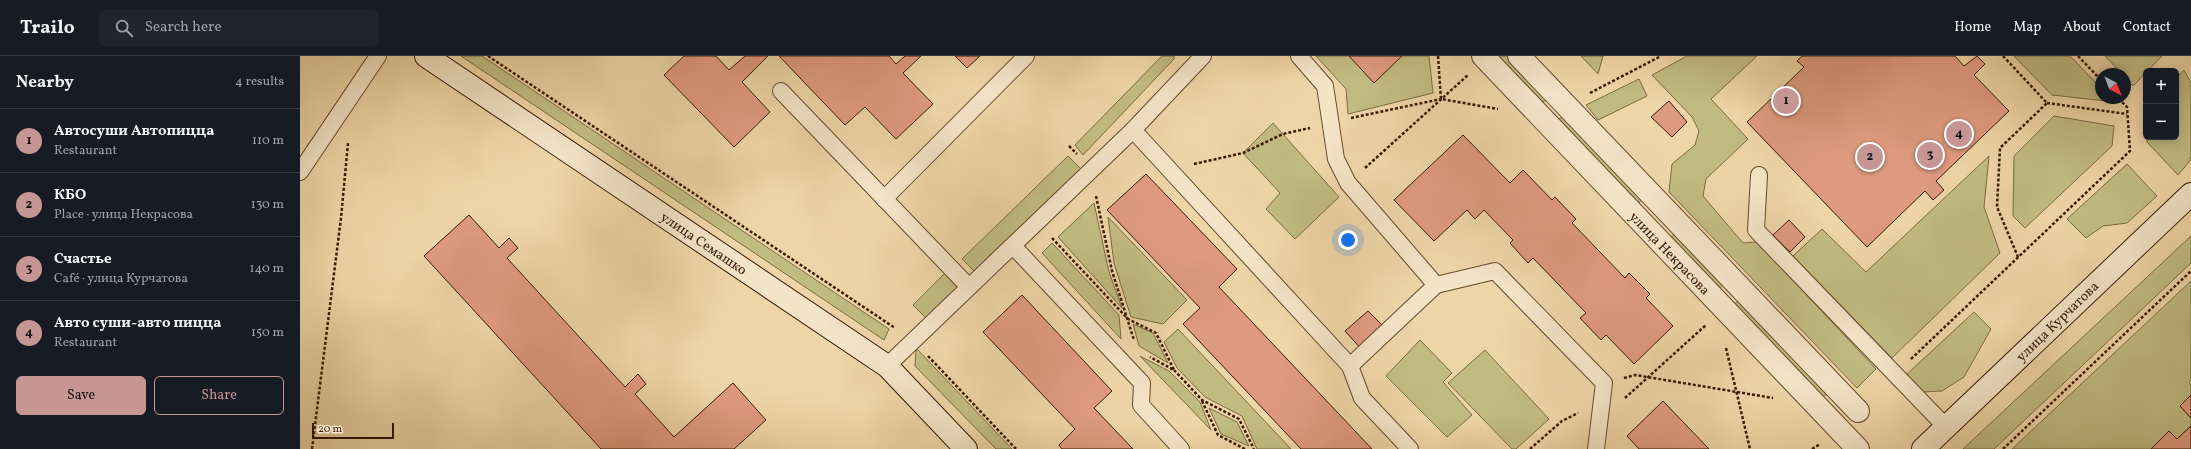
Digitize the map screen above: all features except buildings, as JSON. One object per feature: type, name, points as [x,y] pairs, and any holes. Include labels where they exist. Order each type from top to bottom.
[{"type":"street","name":"улица Семашко","points":[[426,56],[886,366],[966,449]]},
{"type":"street","name":"улица Некрасова","points":[[1519,56],[1858,411]]},
{"type":"street","name":"улица Некрасова","points":[[1485,57],[1858,449]]},
{"type":"street","name":"улица Курчатова","points":[[1923,449],[2191,194]]},
{"type":"lane","points":[[300,172],[378,56]]},
{"type":"lane","points":[[884,199],[1026,56]]},
{"type":"lane","points":[[886,366],[1133,130],[1203,56]]},
{"type":"lane","points":[[1299,56],[1325,86],[1336,159],[1348,184],[1436,285]]},
{"type":"lane","points":[[781,91],[969,287]]},
{"type":"lane","points":[[1133,130],[1350,366],[1362,398],[1410,449]]},
{"type":"lane","points":[[1759,175],[1756,230],[1894,376],[1946,428]]},
{"type":"lane","points":[[1013,246],[1142,383],[1141,405],[1181,449]]},
{"type":"lane","points":[[1350,366],[1436,285],[1495,271],[1604,382],[1596,449]]},
{"type":"path","points":[[488,56],[913,340],[1016,449]]},
{"type":"path","points":[[2003,56],[2047,104],[2127,114]]},
{"type":"path","points":[[2078,56],[2095,74]]},
{"type":"path","points":[[1348,184],[1441,100],[1485,57]]},
{"type":"path","points":[[1169,169],[1243,153],[1283,134],[1331,122],[1441,100]]},
{"type":"path","points":[[2018,257],[1997,207],[2000,148],[2047,104]]},
{"type":"path","points":[[1894,376],[2130,150],[2127,107],[2124,104]]},
{"type":"path","points":[[312,449],[342,218],[348,141]]},
{"type":"path","points":[[1091,170],[1112,270],[1135,342]]},
{"type":"path","points":[[1096,197],[1101,192]]},
{"type":"path","points":[[1037,222],[1128,319],[1156,332],[1174,370],[1202,400],[1218,435],[1245,449]]},
{"type":"path","points":[[2004,449],[2191,271]]},
{"type":"path","points":[[1530,449],[1562,421],[1579,412],[1600,420],[1724,308]]},
{"type":"path","points":[[1724,308],[1722,333],[1750,449]]},
{"type":"path","points":[[1149,356],[1174,370]]},
{"type":"path","points":[[1604,382],[1635,375],[1779,400]]},
{"type":"path","points":[[1202,400],[1239,419],[1254,449]]},
{"type":"path","points":[[1812,449],[1826,440],[1838,429]]},
{"type":"shaded area","points":[[461,56],[482,56],[889,329],[884,340]]},
{"type":"shaded area","points":[[1162,56],[1174,56],[1174,59],[1083,155],[1075,145]]},
{"type":"shaded area","points":[[1316,56],[1429,56],[1433,93],[1348,114],[1346,89]]},
{"type":"shaded area","points":[[1502,56],[1514,56],[1553,98],[1539,103],[1498,59]]},
{"type":"shaded area","points":[[1581,56],[1603,56],[1598,74]]},
{"type":"shaded area","points":[[1687,56],[1757,56],[1711,99],[1748,139],[1706,179],[1703,196],[1743,243],[1757,242],[1876,369],[1857,388],[1669,192],[1672,164],[1695,145],[1699,131],[1692,117],[1652,75]]},
{"type":"shaded area","points":[[2014,56],[2070,56],[2095,82],[2095,100],[2052,95]]},
{"type":"shaded area","points":[[2105,56],[2162,56],[2150,68],[2143,68],[2143,76],[2133,86],[2131,84],[2131,68],[2116,68]]},
{"type":"shaded area","points":[[2184,70],[2191,83],[2191,156],[2189,162],[2178,175],[2147,142],[2147,140],[2179,140],[2179,75]]},
{"type":"shaded area","points":[[1639,79],[1647,96],[1598,120],[1586,105]]},
{"type":"shaded area","points":[[1569,114],[1647,195],[1634,207],[1555,121]]},
{"type":"shaded area","points":[[2054,116],[2114,126],[2112,146],[2025,228],[2013,216],[2014,156]]},
{"type":"shaded area","points":[[1273,123],[1339,197],[1295,239],[1266,209],[1280,193],[1243,153]]},
{"type":"shaded area","points":[[1068,156],[1082,170],[975,272],[962,259]]},
{"type":"shaded area","points":[[1989,156],[1984,207],[2000,253],[1892,358],[1793,256],[1822,229],[1866,272]]},
{"type":"shaded area","points":[[2127,164],[2157,196],[2127,223],[2103,226],[2086,238],[2067,219]]},
{"type":"shaded area","points":[[1094,203],[1109,272],[1122,308],[1058,237]]},
{"type":"shaded area","points":[[1108,217],[1187,300],[1163,324],[1131,317],[1114,263]]},
{"type":"shaded area","points":[[1679,230],[1726,282],[1716,292],[1667,241]]},
{"type":"shaded area","points":[[2191,236],[2191,263],[1994,449],[1963,449]]},
{"type":"shaded area","points":[[1052,243],[1119,315],[1121,339],[1042,253]]},
{"type":"shaded area","points":[[945,273],[958,287],[926,318],[913,305]]},
{"type":"shaded area","points":[[2191,281],[2191,380],[2189,382],[2191,385],[2191,395],[2180,406],[2191,418],[2191,426],[2177,439],[2169,432],[2151,449],[2012,449]]},
{"type":"shaded area","points":[[1743,297],[1831,390],[1819,400],[1731,307]]},
{"type":"shaded area","points":[[1974,312],[1991,329],[1964,377],[1942,391],[1922,392],[1906,375]]},
{"type":"shaded area","points":[[1133,324],[1153,333],[1168,363],[1139,346]]},
{"type":"shaded area","points":[[1178,329],[1291,449],[1257,449],[1242,416],[1205,397],[1177,368],[1164,342]]},
{"type":"shaded area","points":[[1420,340],[1452,373],[1443,382],[1472,415],[1447,437],[1386,376]]},
{"type":"shaded area","points":[[916,348],[1012,449],[996,449],[915,366]]},
{"type":"shaded area","points":[[1485,350],[1549,419],[1516,449],[1512,449],[1448,383]]},
{"type":"shaded area","points":[[1140,356],[1169,371],[1200,402],[1211,430]]},
{"type":"shaded area","points":[[1209,408],[1237,422],[1249,446],[1221,434]]},
{"type":"place","name":"Автосуши Автопицца","points":[[1786,101]]},
{"type":"place","name":"Авто суши-авто пицца","points":[[1959,134]]},
{"type":"place","name":"Счастье","points":[[1930,155]]},
{"type":"place","name":"КБО","points":[[1870,157]]}]
